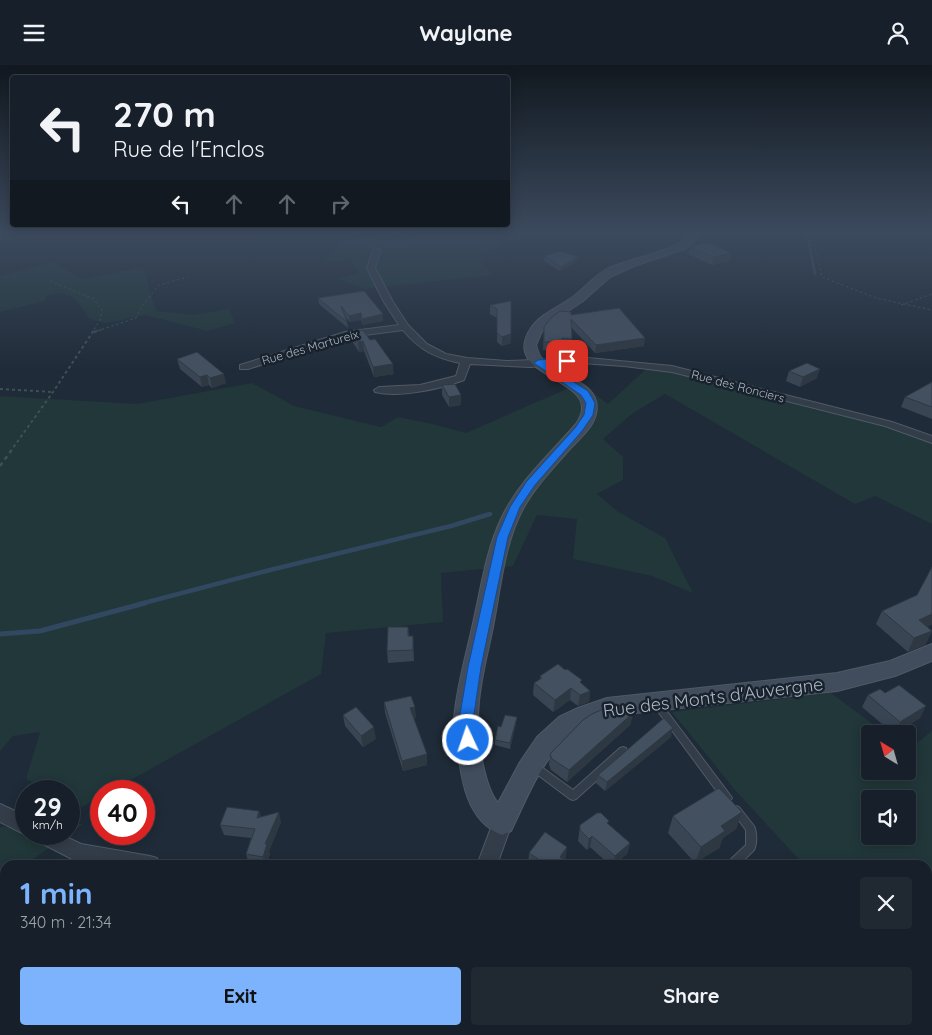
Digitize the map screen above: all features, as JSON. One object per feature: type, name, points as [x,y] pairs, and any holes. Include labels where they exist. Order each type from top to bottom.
[{"type":"street","name":"Rue des Ronciers","points":[[376,279],[383,295],[419,342],[431,351],[449,358],[466,361],[538,363],[567,361],[602,362],[643,365],[685,372],[892,426],[932,440]]},
{"type":"street","points":[[502,823],[491,816],[480,800],[472,779],[466,721],[495,569],[502,537],[515,507],[531,484],[579,429],[588,415],[590,403],[585,393],[575,385],[538,363],[532,356],[530,348],[536,331],[544,322],[586,294],[600,279]]},
{"type":"street","name":"Rue des Martureix","points":[[244,367],[348,334],[407,327]]},
{"type":"street","points":[[379,390],[400,390],[449,383],[460,378],[466,361]]},
{"type":"street","name":"Rue des Monts d'Auvergne","points":[[489,860],[502,823],[531,764],[544,746],[567,724],[584,715],[606,707],[836,682],[895,668],[932,652]]},
{"type":"street","points":[[0,812],[15,820]]},
{"type":"street","points":[[63,845],[78,853],[120,860]]},
{"type":"lane","points":[[655,702],[752,829],[751,847],[737,860]]},
{"type":"lane","points":[[531,764],[573,796],[622,751]]},
{"type":"path","points":[[93,332],[136,318],[142,305],[159,285],[180,279]]},
{"type":"path","points":[[826,279],[849,291],[900,306],[932,310]]},
{"type":"path","points":[[0,466],[53,392],[100,321],[102,310],[94,299],[50,281]]},
{"type":"path","points":[[900,306],[932,294]]},
{"type":"path","points":[[0,389],[53,392]]},
{"type":"green space","points":[[0,279],[147,279],[156,311],[193,315],[229,309],[235,323],[207,331],[146,315],[106,323],[89,319],[77,301],[68,294],[62,293],[46,296],[44,301],[0,312]]},
{"type":"green space","points":[[338,279],[453,279],[365,289]]},
{"type":"green space","points":[[647,368],[713,381],[894,428],[932,443],[932,524],[875,496],[855,504],[665,394],[633,413],[603,439],[623,457],[623,480],[597,494],[617,511],[665,538],[693,593],[652,576],[573,559],[577,519],[537,515],[513,566],[441,573],[443,622],[326,633],[321,674],[131,780],[90,780],[90,802],[82,807],[80,806],[80,780],[26,779],[40,732],[13,736],[0,751],[0,396],[137,404],[252,383],[294,406],[381,427],[398,417],[466,433],[580,383],[608,404]]},
{"type":"green space","points":[[831,693],[874,725],[861,725],[861,780],[916,780],[916,744],[932,731],[932,860],[799,860],[734,789],[672,712]]},
{"type":"green space","points":[[15,826],[15,845],[53,845],[32,860],[0,860],[0,827]]},
{"type":"building","points":[[364,291],[383,314],[362,319],[361,313],[349,316],[341,306],[347,322],[318,298]]},
{"type":"building","points":[[511,301],[511,334],[502,337],[497,333],[497,309],[490,305]]},
{"type":"building","points":[[619,308],[645,338],[596,345],[571,319],[572,339],[562,338],[562,342],[544,342],[544,327],[560,311],[571,312],[571,315]]},
{"type":"building","points":[[363,330],[370,340],[375,339],[393,364],[373,367],[363,341],[358,342],[352,332]]},
{"type":"building","points":[[197,352],[224,374],[210,378],[207,375],[200,377],[177,359]]},
{"type":"building","points":[[807,363],[820,369],[803,377],[789,371]]},
{"type":"building","points":[[932,382],[932,407],[905,397]]},
{"type":"building","points":[[455,384],[461,395],[449,397],[442,385]]},
{"type":"building","points":[[932,567],[932,614],[919,620],[932,631],[914,638],[882,611],[917,595]]},
{"type":"building","points":[[388,627],[408,627],[408,636],[413,636],[413,650],[387,651]]},
{"type":"building","points":[[558,664],[582,680],[580,682],[590,691],[580,695],[571,688],[555,700],[534,683],[542,678],[540,676]]},
{"type":"building","points":[[899,685],[926,706],[900,722],[868,695],[880,689],[885,693]]},
{"type":"building","points":[[411,696],[415,707],[410,708],[427,754],[402,761],[384,702]]},
{"type":"building","points":[[625,705],[633,713],[569,770],[552,759],[550,754],[583,720],[610,706]]},
{"type":"building","points":[[356,707],[374,727],[361,736],[343,715]]},
{"type":"building","points":[[505,715],[517,717],[510,743],[495,740],[498,726],[501,727]]},
{"type":"building","points":[[664,718],[673,728],[607,782],[598,775]]},
{"type":"building","points":[[719,788],[742,812],[721,826],[725,831],[701,847],[673,816]]},
{"type":"building","points":[[227,807],[259,811],[257,818],[279,812],[265,844],[267,844],[263,857],[246,854],[255,829],[220,825]]},
{"type":"building","points":[[597,813],[601,813],[609,821],[607,823],[630,843],[615,856],[592,836],[589,839],[580,830],[580,825]]},
{"type":"building","points":[[545,832],[567,847],[560,857],[564,860],[540,860],[529,853]]},
{"type":"waterway","points":[[140,604],[451,526],[490,514]]},
{"type":"waterway","points":[[0,634],[40,631],[145,603]]},
{"type":"route","points":[[468,740],[466,721],[475,667],[502,537],[515,507],[531,484],[579,429],[588,415],[590,403],[585,393],[538,363],[545,361],[567,361]]}]
